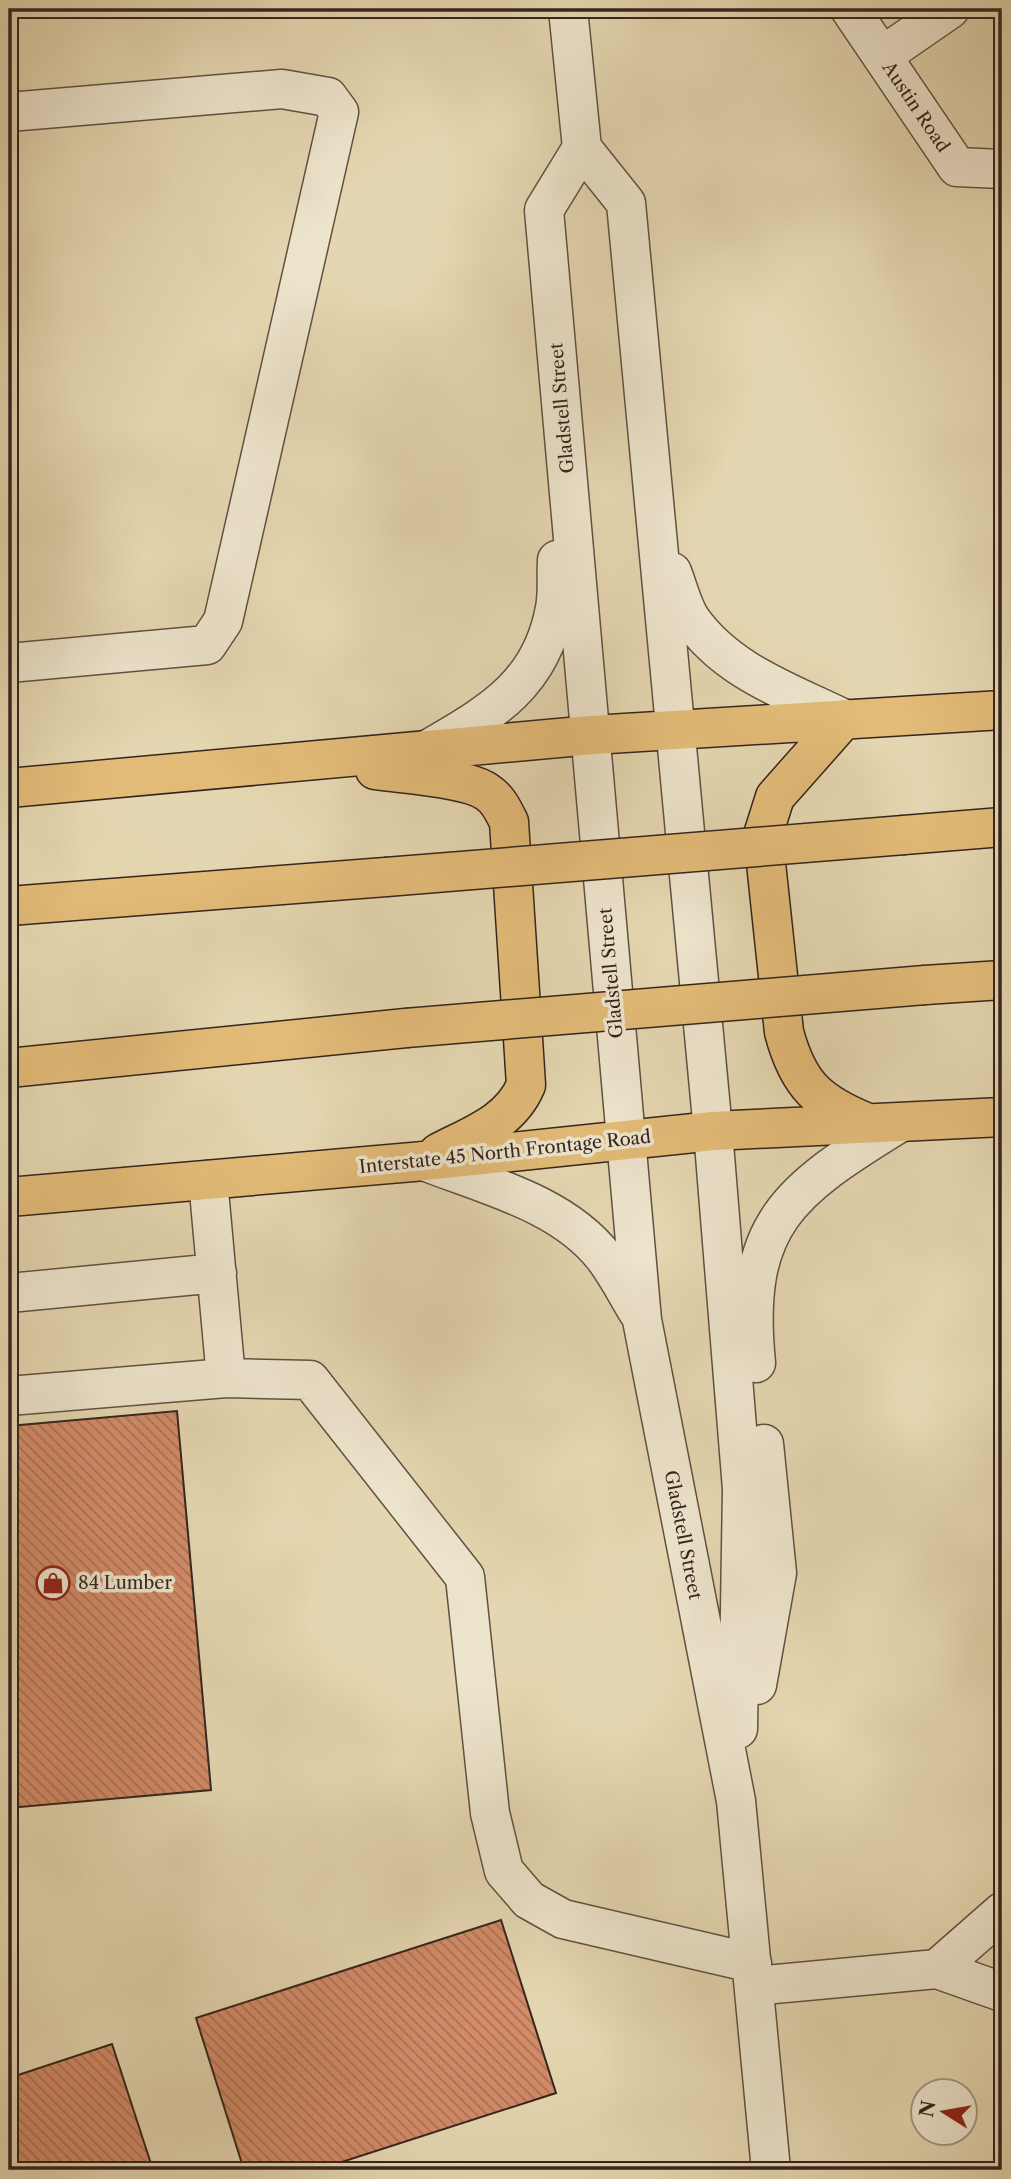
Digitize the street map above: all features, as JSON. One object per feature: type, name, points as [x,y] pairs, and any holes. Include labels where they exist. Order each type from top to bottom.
[{"type":"main road","points":[[9,788],[592,735],[1002,710]]},
{"type":"main road","points":[[844,719],[775,797],[763,835],[783,1032],[791,1059],[816,1097],[835,1110],[885,1124]]},
{"type":"main road","points":[[299,761],[438,778],[485,790],[500,804],[509,822],[526,1086],[518,1104],[508,1115],[424,1161]]},
{"type":"main road","points":[[9,906],[1002,827]]},
{"type":"main road","points":[[9,1068],[406,1028],[1002,980]]},
{"type":"main road","name":"Interstate 45 North Frontage Road","points":[[9,1196],[424,1161],[713,1131],[1002,1117]]},
{"type":"street","points":[[568,9],[582,148]]},
{"type":"street","name":"Austin Road","points":[[850,9],[957,167],[1002,169]]},
{"type":"street","points":[[882,56],[950,9]]},
{"type":"street","points":[[9,112],[282,89],[328,97],[339,112],[223,621],[207,645],[9,663]]},
{"type":"street","name":"Gladstell Street","points":[[736,1801],[742,1489],[713,1131],[626,203],[582,148],[544,210],[592,735],[624,1141],[642,1320],[736,1801],[771,2170]]},
{"type":"street","points":[[427,750],[492,712],[522,685],[540,654],[555,608],[562,408]]},
{"type":"street","points":[[657,532],[689,616],[711,645],[733,664],[844,719]]},
{"type":"street","points":[[736,1801],[777,1573],[754,1336],[758,1272],[764,1247],[779,1218],[799,1192],[885,1124]]},
{"type":"street","points":[[424,1161],[541,1207],[568,1223],[603,1256],[642,1320]]},
{"type":"street","points":[[208,1180],[226,1378]]},
{"type":"street","points":[[9,1293],[217,1273]]},
{"type":"street","points":[[9,1396],[226,1378],[310,1380],[465,1577],[490,1813],[504,1871],[529,1900],[563,1919],[753,1975],[937,1969],[1002,1992]]},
{"type":"street","points":[[937,1969],[1002,1912]]},
{"type":"building","points":[[177,1411],[211,1790],[9,1808],[9,1426]]},
{"type":"building","points":[[501,1920],[556,2093],[317,2170],[244,2170],[196,2018]]},
{"type":"building","points":[[112,2044],[153,2170],[9,2170],[9,2078]]},
{"type":"place","name":"84 Lumber","points":[[53,1583]]}]
